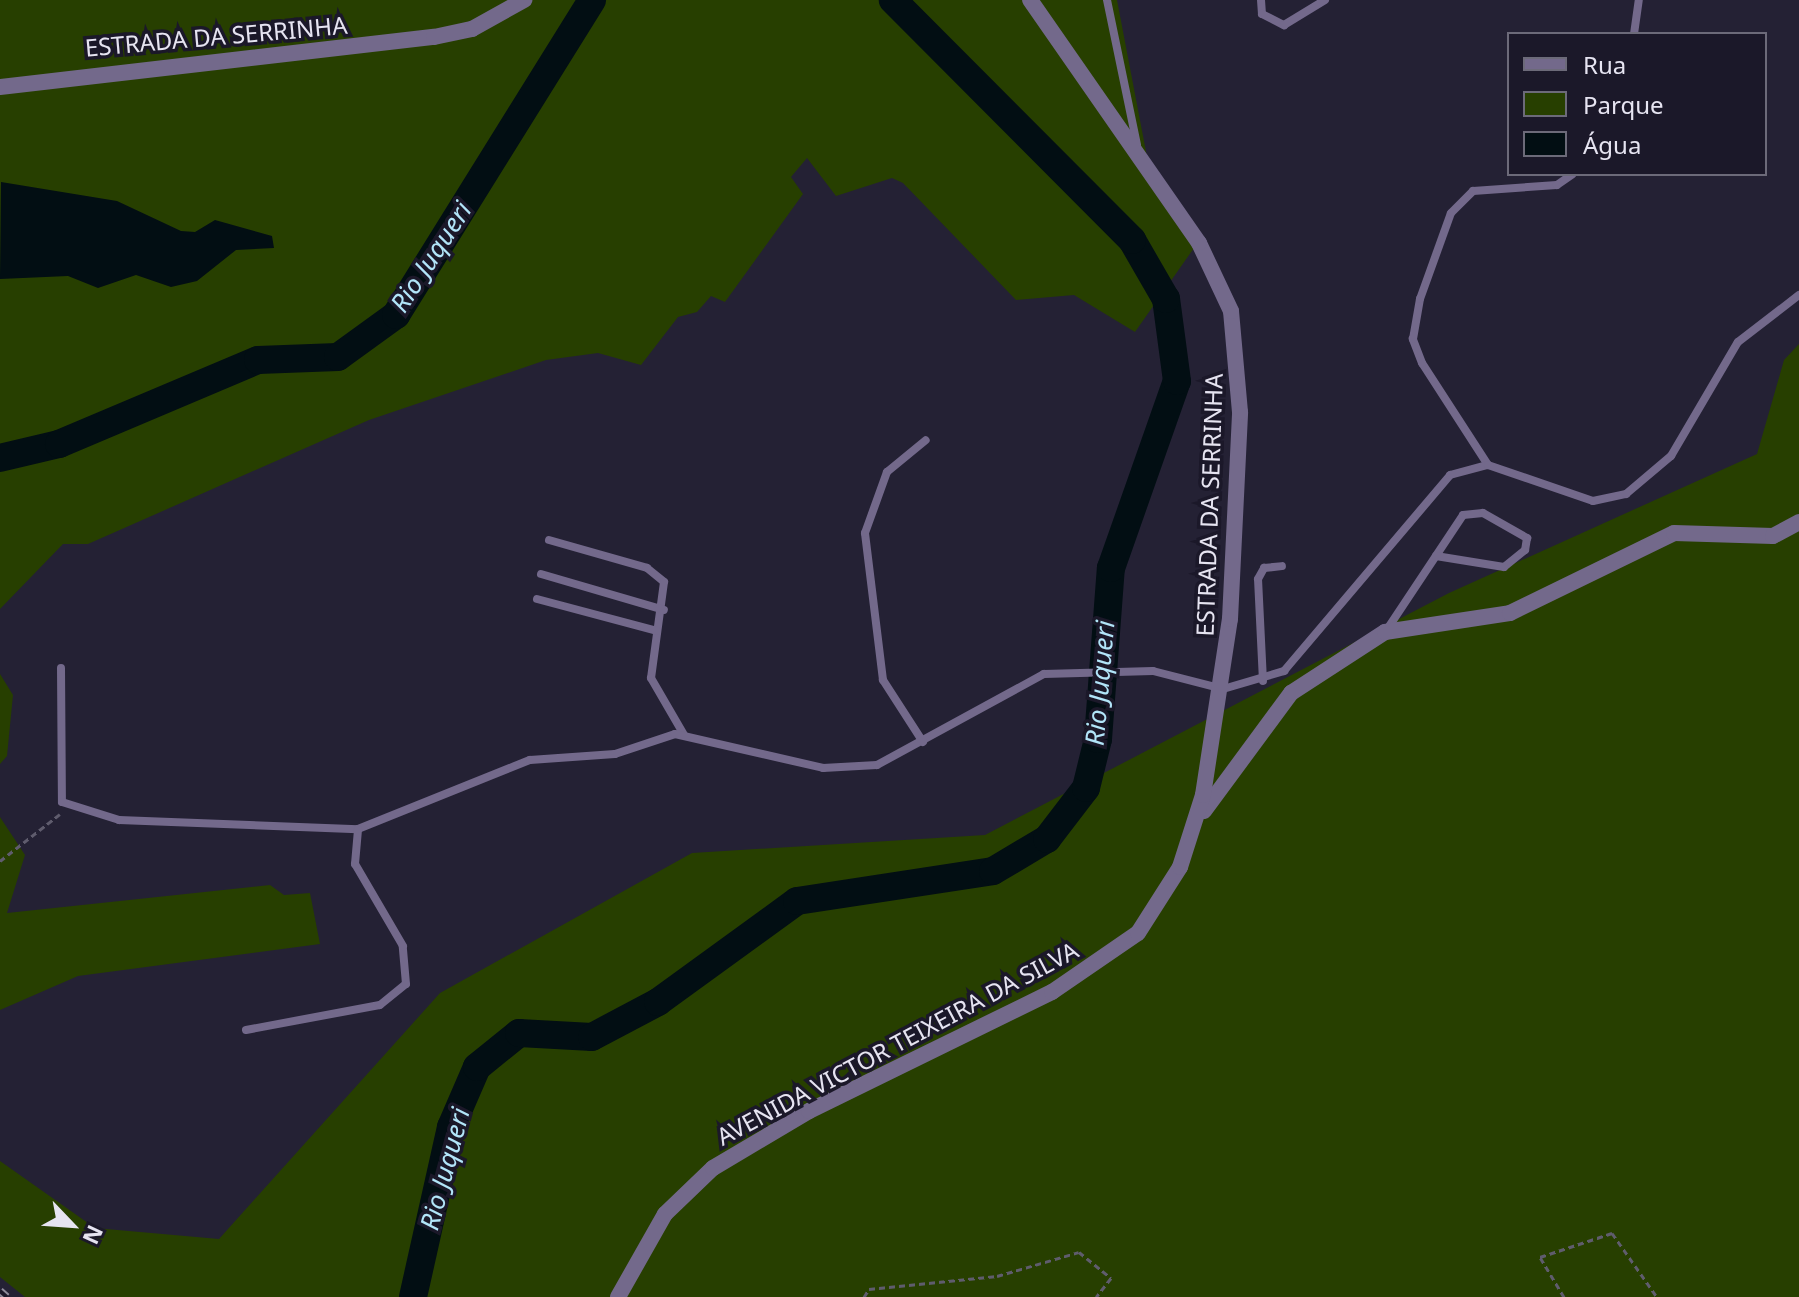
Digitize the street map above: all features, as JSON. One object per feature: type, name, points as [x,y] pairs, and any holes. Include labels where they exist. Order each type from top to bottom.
[{"type":"street","name":"ESTRADA DA SERRINHA","points":[[0,87],[434,37],[472,29],[524,0]]},
{"type":"street","name":"ESTRADA DA SERRINHA","points":[[1030,0],[1199,243],[1231,311],[1238,350],[1223,689],[1193,829]]},
{"type":"street","points":[[1193,829],[1291,693],[1385,632],[1510,613],[1674,533],[1773,536],[1799,522]]},
{"type":"street","name":"AVENIDA VICTOR TEIXEIRA DA SILVA","points":[[618,1297],[665,1214],[713,1168],[809,1111],[1052,992],[1138,933],[1180,867],[1193,829]]},
{"type":"lane","points":[[1107,0],[1139,158]]},
{"type":"lane","points":[[1261,0],[1262,14],[1284,25],[1325,0]]},
{"type":"lane","points":[[1634,32],[1639,0]]},
{"type":"lane","points":[[1488,465],[1422,363],[1413,339],[1420,299],[1451,213],[1473,191],[1557,185],[1570,176]]},
{"type":"lane","points":[[61,668],[60,795],[67,808],[119,820],[358,829],[530,760],[615,754],[684,735],[848,771],[923,742],[1029,679],[1059,671],[1126,670],[1223,689],[1263,681],[1284,671],[1433,491],[1469,466],[1488,465],[1593,501],[1626,494],[1671,456],[1738,342],[1799,295]]},
{"type":"lane","points":[[923,742],[883,680],[865,533],[887,472],[926,440]]},
{"type":"lane","points":[[1385,632],[1436,556],[1473,511],[1527,538],[1525,550],[1504,567],[1436,556]]},
{"type":"lane","points":[[549,540],[647,568],[664,582],[664,610],[657,631],[651,678],[684,735]]},
{"type":"lane","points":[[1263,681],[1258,579],[1264,568],[1282,566]]},
{"type":"lane","points":[[541,574],[664,610]]},
{"type":"lane","points":[[537,599],[657,631]]},
{"type":"lane","points":[[1284,671],[1291,693]]},
{"type":"lane","points":[[246,1030],[380,1005],[406,984],[403,946],[355,864],[358,829]]},
{"type":"path","points":[[0,861],[67,808]]},
{"type":"path","points":[[1564,1297],[1540,1257],[1612,1233],[1657,1297]]},
{"type":"path","points":[[864,1297],[869,1289],[997,1276],[1079,1252],[1111,1278],[1096,1297]]},
{"type":"green space","points":[[0,0],[1117,0],[1148,162],[1201,238],[1135,332],[1074,295],[1016,300],[903,183],[892,178],[836,196],[807,158],[791,177],[803,194],[725,302],[711,296],[697,312],[678,317],[641,365],[598,353],[546,360],[369,420],[88,544],[63,544],[0,609]]},
{"type":"green space","points":[[1799,344],[1799,1297],[25,1297],[0,1277],[0,1161],[95,1228],[219,1239],[440,993],[692,853],[985,835],[1449,593],[1757,454],[1784,360]]},
{"type":"green space","points":[[0,674],[13,695],[7,756],[0,764]]},
{"type":"green space","points":[[0,817],[25,855],[7,913],[270,885],[284,895],[310,893],[320,944],[78,976],[0,1010]]},
{"type":"water","points":[[1,182],[117,201],[181,231],[195,232],[215,220],[272,236],[274,248],[236,250],[197,281],[171,287],[136,275],[98,288],[68,276],[0,279]]},
{"type":"waterway","name":"Rio Juqueri","points":[[0,458],[59,444],[258,360],[338,357],[396,315],[592,0]]},
{"type":"waterway","name":"Rio Juqueri","points":[[413,1297],[451,1127],[477,1067],[519,1033],[592,1037],[658,1002],[797,901],[993,871],[1047,839],[1086,788],[1098,739],[1111,568],[1177,381],[1166,299],[1132,240],[893,0]]},
{"type":"railway","points":[[0,1291],[7,1297]]}]
